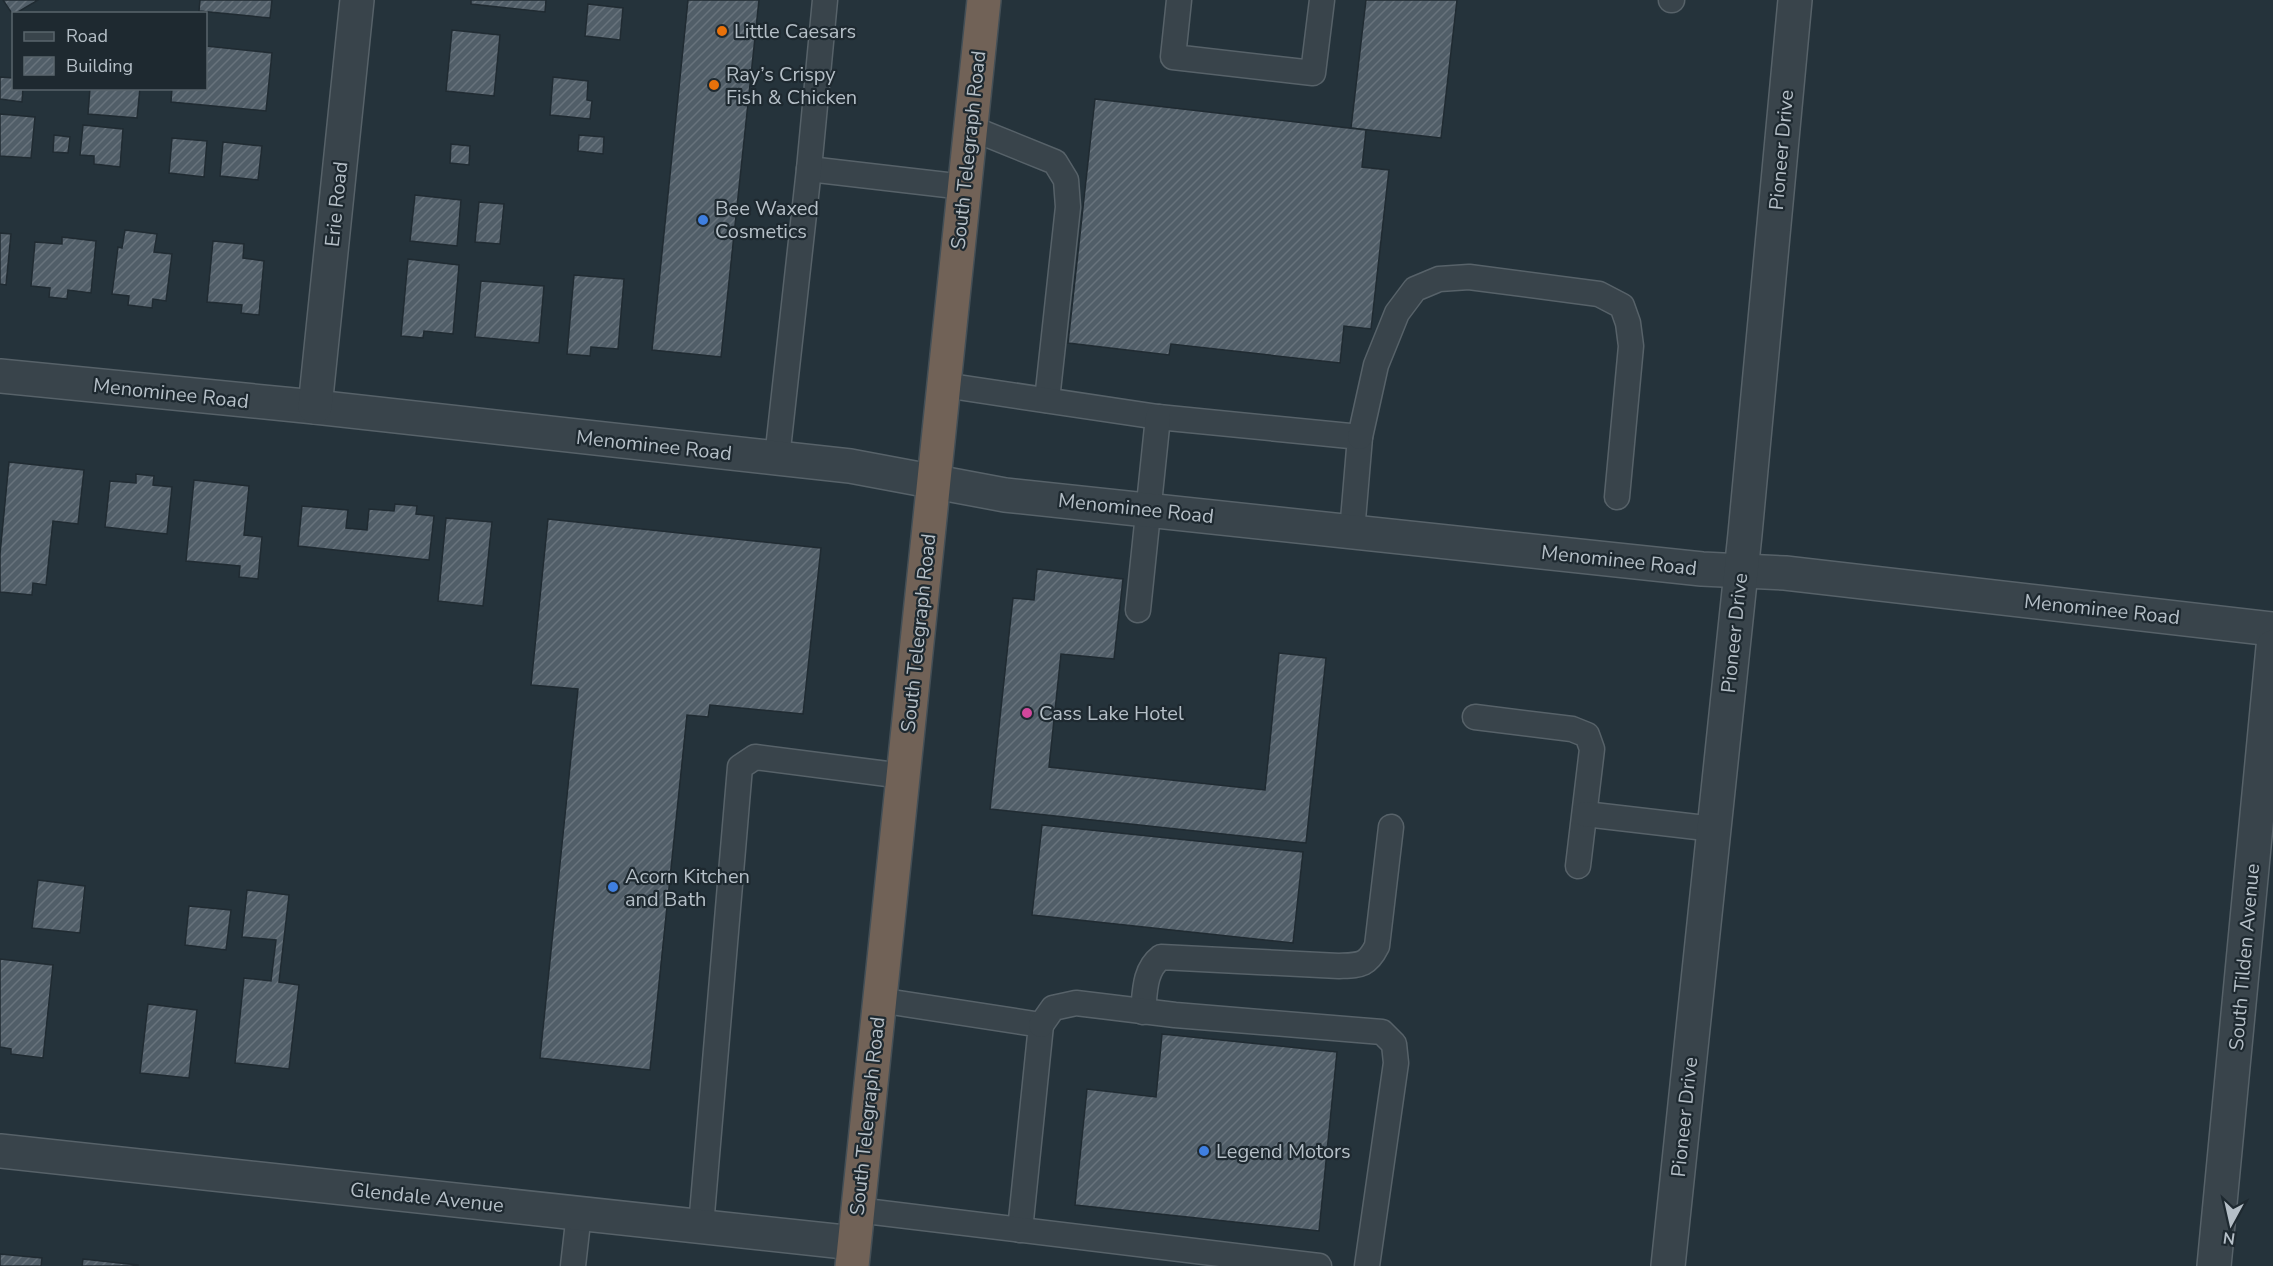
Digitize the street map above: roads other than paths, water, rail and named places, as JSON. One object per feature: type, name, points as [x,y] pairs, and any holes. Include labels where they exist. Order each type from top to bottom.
[{"type":"highway","name":"South Telegraph Road","points":[[853,1254],[984,0]]},
{"type":"street","name":"Erie Road","points":[[315,407],[357,0]]},
{"type":"street","name":"Pioneer Drive","points":[[1668,1266],[1741,571],[1795,0]]},
{"type":"street","name":"Menominee Road","points":[[0,376],[315,407],[850,466],[1005,495],[1702,569],[1785,573],[2273,629]]},
{"type":"street","name":"South Tilden Avenue","points":[[2214,1266],[2273,647]]},
{"type":"street","name":"Glendale Avenue","points":[[0,1151],[701,1226],[853,1254]]},
{"type":"lane","points":[[777,458],[809,170],[825,0]]},
{"type":"lane","points":[[1179,0],[1173,57],[1313,73],[1322,0]]},
{"type":"lane","points":[[971,128],[1055,162],[1066,180],[1068,207],[1047,400]]},
{"type":"lane","points":[[809,170],[964,187]]},
{"type":"lane","points":[[1352,532],[1360,436],[1376,365],[1397,313],[1415,289],[1439,279],[1469,277],[1599,294],[1622,306],[1628,323],[1631,346],[1617,497]]},
{"type":"lane","points":[[944,385],[1158,417],[1360,436]]},
{"type":"lane","points":[[1138,610],[1158,417]]},
{"type":"lane","points":[[1475,717],[1572,729],[1587,735],[1592,748],[1578,866]]},
{"type":"lane","points":[[701,1226],[740,766],[755,757],[903,776]]},
{"type":"lane","points":[[1585,814],[1714,829]]},
{"type":"lane","points":[[1143,1012],[1148,975],[1153,964],[1161,957],[1339,966],[1361,965],[1371,958],[1377,946],[1391,827]]},
{"type":"lane","points":[[879,1000],[1041,1025]]},
{"type":"lane","points":[[1020,1230],[1041,1025],[1053,1008],[1076,1004],[1175,1015],[1382,1032],[1394,1044],[1396,1063],[1367,1266]]},
{"type":"lane","points":[[857,1210],[1020,1230],[1243,1262],[1319,1266]]},
{"type":"lane","points":[[573,1266],[579,1213]]},
{"type":"place","name":"Little Caesars","points":[[722,31]]},
{"type":"place","name":"Ray’s Crispy Fish & Chicken","points":[[714,85]]},
{"type":"place","name":"Bee Waxed Cosmetics","points":[[703,220]]},
{"type":"place","name":"Cass Lake Hotel","points":[[1027,713]]},
{"type":"place","name":"Acorn Kitchen and Bath","points":[[613,887]]},
{"type":"place","name":"Legend Motors","points":[[1204,1151]]}]
